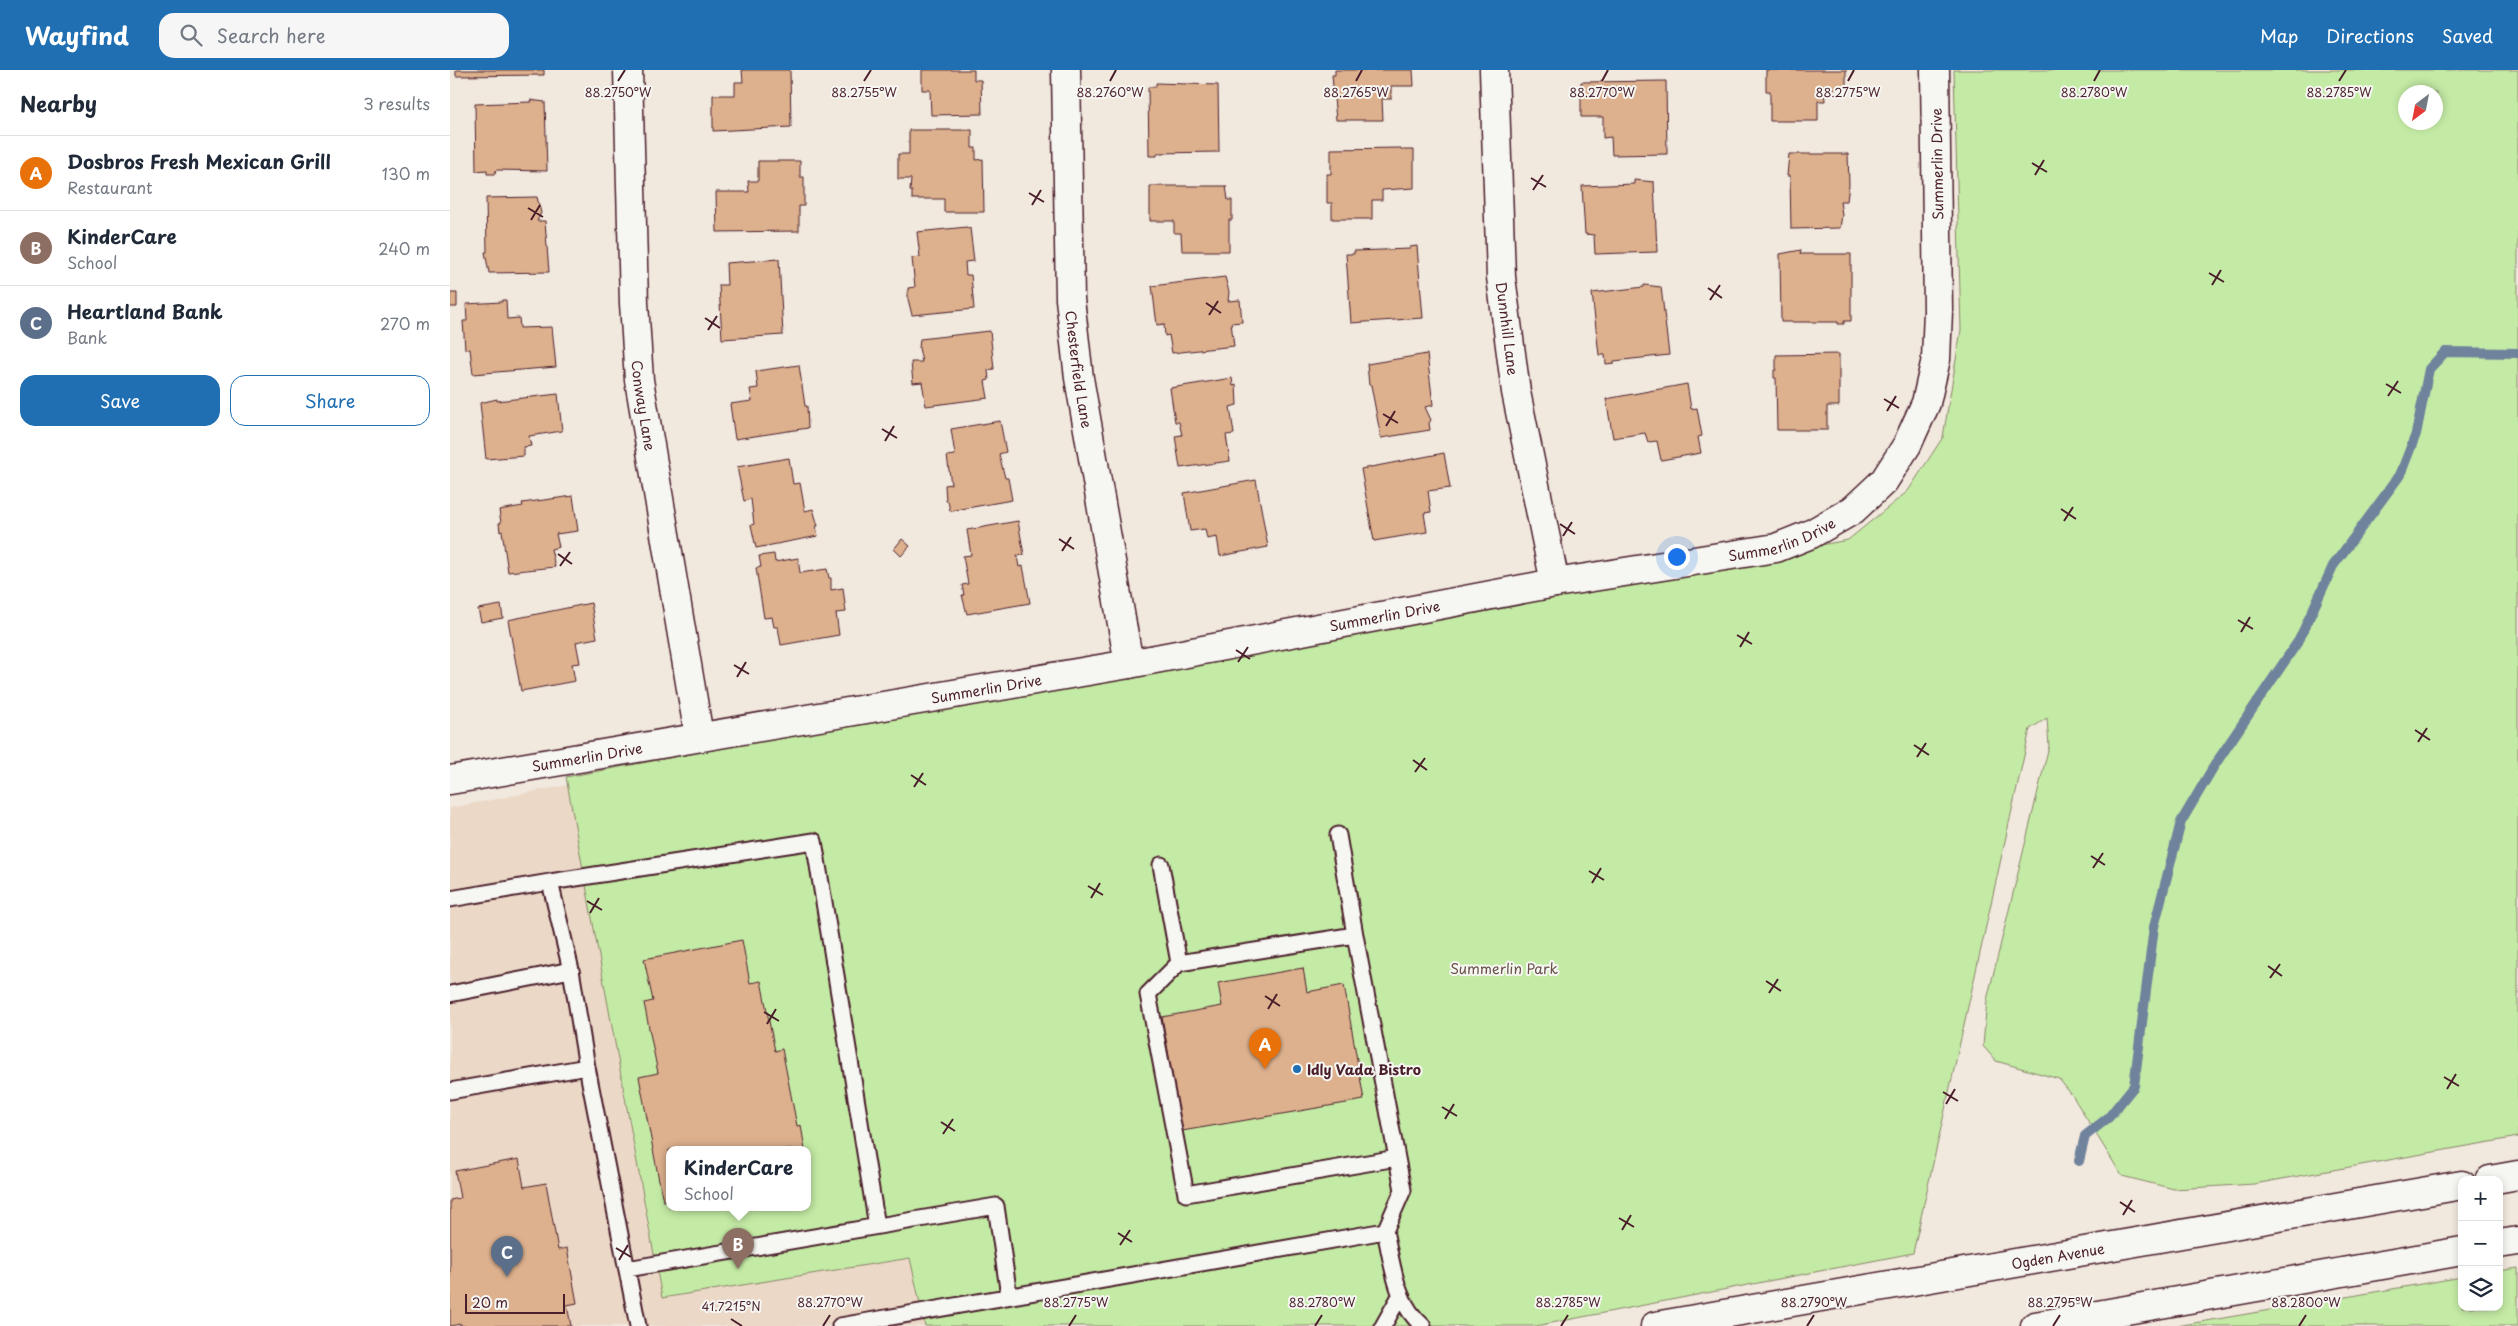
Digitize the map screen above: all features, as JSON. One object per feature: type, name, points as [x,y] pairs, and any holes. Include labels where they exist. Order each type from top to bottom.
[{"type":"street","name":"Conway Lane","points":[[628,70],[634,303],[639,380],[699,736]]},
{"type":"street","name":"Chesterfield Lane","points":[[1066,70],[1070,299],[1079,378],[1129,664]]},
{"type":"street","name":"Dunnhill Lane","points":[[1494,70],[1501,277],[1516,392],[1555,583]]},
{"type":"street","name":"Summerlin Drive","points":[[450,780],[1129,664],[1555,583],[1776,548],[1811,534],[1853,510],[1884,481],[1907,445],[1926,403],[1936,359],[1937,142],[1935,70]]},
{"type":"street","points":[[2503,1178],[2518,1175]]},
{"type":"street","name":"Ogden Avenue","points":[[1655,1326],[2458,1186]]},
{"type":"street","points":[[2503,1243],[2518,1241]]},
{"type":"street","points":[[2035,1326],[2458,1252]]},
{"type":"lane","points":[[1338,835],[1403,1190],[1385,1230],[1400,1296],[1411,1316],[1423,1326]]},
{"type":"lane","points":[[450,899],[814,841],[877,1226]]},
{"type":"lane","points":[[1162,866],[1179,963]]},
{"type":"lane","points":[[550,882],[571,970],[587,1067],[638,1326]]},
{"type":"lane","points":[[1355,935],[1179,963],[1148,994],[1186,1194],[1397,1158]]},
{"type":"lane","points":[[450,994],[571,970]]},
{"type":"lane","points":[[450,1091],[587,1067]]},
{"type":"lane","points":[[627,1269],[996,1206],[1009,1296]]},
{"type":"lane","points":[[840,1326],[1385,1230]]},
{"type":"lane","points":[[1383,1326],[1400,1296]]},
{"type":"shaded area","points":[[568,785],[662,1297],[911,1258],[925,1326],[450,1326],[450,808]]},
{"type":"green space","name":"Summerlin Park","points":[[1954,70],[2518,70],[2518,1137],[2254,1184],[2174,1189],[2122,1176],[2072,1095],[2059,1079],[1996,1061],[1983,1046],[1987,1000],[2049,746],[2047,718],[2030,729],[1913,1253],[1536,1326],[925,1326],[910,1258],[662,1298],[566,777],[1848,540],[1908,491],[1943,437],[1961,330]]},
{"type":"green space","points":[[2518,1268],[2518,1326],[2177,1326],[2458,1278],[2458,1311],[2503,1311],[2503,1270]]},
{"type":"building","points":[[456,70],[544,70],[544,75],[456,76]]},
{"type":"building","points":[[742,70],[790,70],[791,127],[713,131],[713,95],[735,95],[735,82],[743,82]]},
{"type":"building","points":[[922,70],[974,70],[974,80],[981,80],[982,114],[931,115],[930,90],[922,90]]},
{"type":"building","points":[[1335,70],[1413,70],[1414,86],[1391,86],[1391,99],[1382,99],[1383,120],[1336,120],[1332,75],[1335,75]]},
{"type":"building","points":[[1766,70],[1846,70],[1846,88],[1824,89],[1825,101],[1818,101],[1818,121],[1770,121],[1770,91],[1766,91]]},
{"type":"building","points":[[1666,81],[1667,154],[1612,155],[1611,137],[1603,138],[1603,117],[1581,117],[1581,82]]},
{"type":"building","points":[[1156,83],[1218,85],[1219,152],[1157,153],[1157,156],[1149,156],[1148,87],[1156,87]]},
{"type":"building","points":[[530,100],[545,102],[547,171],[496,170],[495,174],[487,174],[487,170],[476,171],[475,104],[531,102]]},
{"type":"building","points":[[909,130],[972,130],[972,148],[976,148],[976,160],[983,159],[984,212],[944,212],[944,199],[912,199],[912,191],[910,191],[911,179],[898,179],[898,154],[909,154]]},
{"type":"building","points":[[1401,148],[1402,150],[1414,150],[1414,188],[1382,190],[1382,200],[1372,200],[1372,219],[1332,219],[1332,203],[1327,203],[1327,174],[1331,174],[1331,149]]},
{"type":"building","points":[[1789,154],[1848,154],[1849,185],[1847,201],[1840,201],[1842,215],[1840,228],[1791,229],[1790,176],[1787,176]]},
{"type":"building","points":[[758,161],[800,161],[800,177],[804,177],[804,206],[799,206],[799,231],[717,232],[716,192],[749,192],[748,181],[758,181]]},
{"type":"building","points":[[1634,180],[1654,182],[1657,252],[1595,254],[1594,235],[1585,234],[1582,186],[1634,184]]},
{"type":"building","points":[[1150,186],[1226,186],[1228,200],[1232,200],[1232,220],[1229,220],[1229,251],[1182,251],[1181,233],[1174,233],[1174,221],[1150,221]]},
{"type":"building","points":[[537,197],[541,213],[537,221],[545,221],[549,272],[489,273],[485,252],[487,252],[486,198]]},
{"type":"building","points":[[967,227],[967,229],[970,228],[974,261],[965,262],[966,275],[971,275],[974,309],[912,315],[908,299],[908,288],[915,287],[912,258],[920,257],[917,232]]},
{"type":"building","points":[[1417,246],[1423,318],[1351,323],[1346,254],[1354,254],[1354,251],[1410,249],[1410,247]]},
{"type":"building","points":[[1801,250],[1800,254],[1851,254],[1851,321],[1844,321],[1844,324],[1838,324],[1838,322],[1781,322],[1780,254]]},
{"type":"building","points":[[779,259],[783,335],[722,339],[719,285],[727,285],[726,263]]},
{"type":"building","points":[[1225,277],[1229,292],[1228,301],[1240,300],[1242,322],[1231,323],[1234,346],[1172,353],[1169,335],[1165,336],[1164,324],[1157,325],[1152,286]]},
{"type":"building","points":[[1644,285],[1661,287],[1669,355],[1614,361],[1614,363],[1606,364],[1605,355],[1599,355],[1592,293],[1644,287]]},
{"type":"building","points":[[450,293],[457,293],[457,307],[450,307]]},
{"type":"building","points":[[502,300],[506,300],[507,319],[519,318],[520,328],[552,327],[556,367],[473,374],[470,349],[465,349],[463,321],[467,321],[466,304],[502,302]]},
{"type":"building","points":[[990,331],[994,369],[988,370],[989,380],[985,381],[988,398],[926,406],[922,382],[913,383],[911,362],[922,362],[919,348],[920,339]]},
{"type":"building","points":[[1427,354],[1433,405],[1425,407],[1431,420],[1429,423],[1430,430],[1381,438],[1371,385],[1369,385],[1367,364]]},
{"type":"building","points":[[1839,354],[1839,406],[1827,406],[1827,430],[1777,430],[1776,378],[1774,378],[1776,355]]},
{"type":"building","points":[[799,365],[805,406],[807,406],[808,428],[735,439],[730,404],[752,401],[750,389],[758,388],[756,371]]},
{"type":"building","points":[[1232,378],[1233,386],[1236,385],[1237,405],[1230,407],[1234,434],[1226,435],[1230,461],[1180,468],[1175,436],[1182,435],[1179,422],[1175,422],[1170,388]]},
{"type":"building","points":[[1687,384],[1691,409],[1697,408],[1702,436],[1698,437],[1701,453],[1661,460],[1657,441],[1648,442],[1645,433],[1613,438],[1606,399]]},
{"type":"building","points":[[558,394],[562,431],[529,436],[531,446],[524,447],[524,456],[486,459],[480,403],[497,399],[497,401]]},
{"type":"building","points":[[1000,421],[1006,452],[999,454],[1005,478],[1008,478],[1012,500],[950,511],[948,501],[946,501],[945,485],[951,484],[947,456],[955,455],[951,429]]},
{"type":"building","points":[[1444,453],[1450,488],[1428,491],[1431,512],[1424,513],[1427,532],[1374,541],[1361,469]]},
{"type":"building","points":[[789,458],[793,484],[800,483],[805,511],[813,509],[818,526],[816,526],[818,536],[756,548],[751,525],[754,524],[751,499],[744,501],[737,467]]},
{"type":"building","points":[[1256,480],[1268,547],[1220,556],[1217,537],[1207,539],[1205,529],[1190,531],[1184,493]]},
{"type":"building","points":[[573,496],[578,531],[556,534],[559,547],[551,549],[555,567],[508,572],[502,531],[500,532],[499,510],[523,506],[522,503]]},
{"type":"building","points":[[1018,521],[1024,555],[1017,556],[1019,567],[1023,566],[1030,603],[967,614],[962,595],[964,595],[962,585],[968,584],[963,556],[971,555],[967,530]]},
{"type":"building","points":[[902,539],[910,546],[901,556],[894,549]]},
{"type":"building","points":[[774,554],[775,562],[798,558],[800,573],[827,569],[829,578],[831,578],[831,590],[843,588],[846,612],[836,613],[839,635],[781,645],[778,627],[774,627],[772,617],[764,618],[756,568],[761,567],[759,556]]},
{"type":"building","points":[[591,603],[597,638],[576,642],[580,663],[572,664],[575,681],[521,691],[508,620]]},
{"type":"building","points":[[501,605],[503,618],[481,622],[478,609]]},
{"type":"building","points":[[742,940],[750,983],[761,981],[775,1051],[782,1049],[797,1126],[801,1125],[804,1146],[666,1146],[666,1200],[663,1201],[639,1077],[658,1073],[644,1003],[653,1001],[644,959]]},
{"type":"building","points":[[1303,968],[1307,992],[1344,985],[1364,1100],[1182,1131],[1162,1017],[1222,1006],[1218,983]]},
{"type":"building","points":[[519,1159],[524,1187],[546,1183],[558,1250],[567,1248],[577,1303],[567,1305],[571,1326],[462,1326],[461,1324],[450,1326],[450,1200],[460,1198],[455,1171]]},
{"type":"waterway","points":[[2079,1161],[2085,1136],[2109,1117],[2134,1086],[2154,927],[2181,822],[2214,766],[2299,640],[2333,566],[2400,475],[2416,434],[2429,369],[2445,352],[2518,353]]},
{"type":"place","name":"Dosbros Fresh Mexican Grill","points":[[1265,1069]]},
{"type":"place","name":"Idly Vada Bistro","points":[[1297,1069]]},
{"type":"place","name":"KinderCare","points":[[738,1269]]},
{"type":"place","name":"Heartland Bank","points":[[507,1277]]}]
